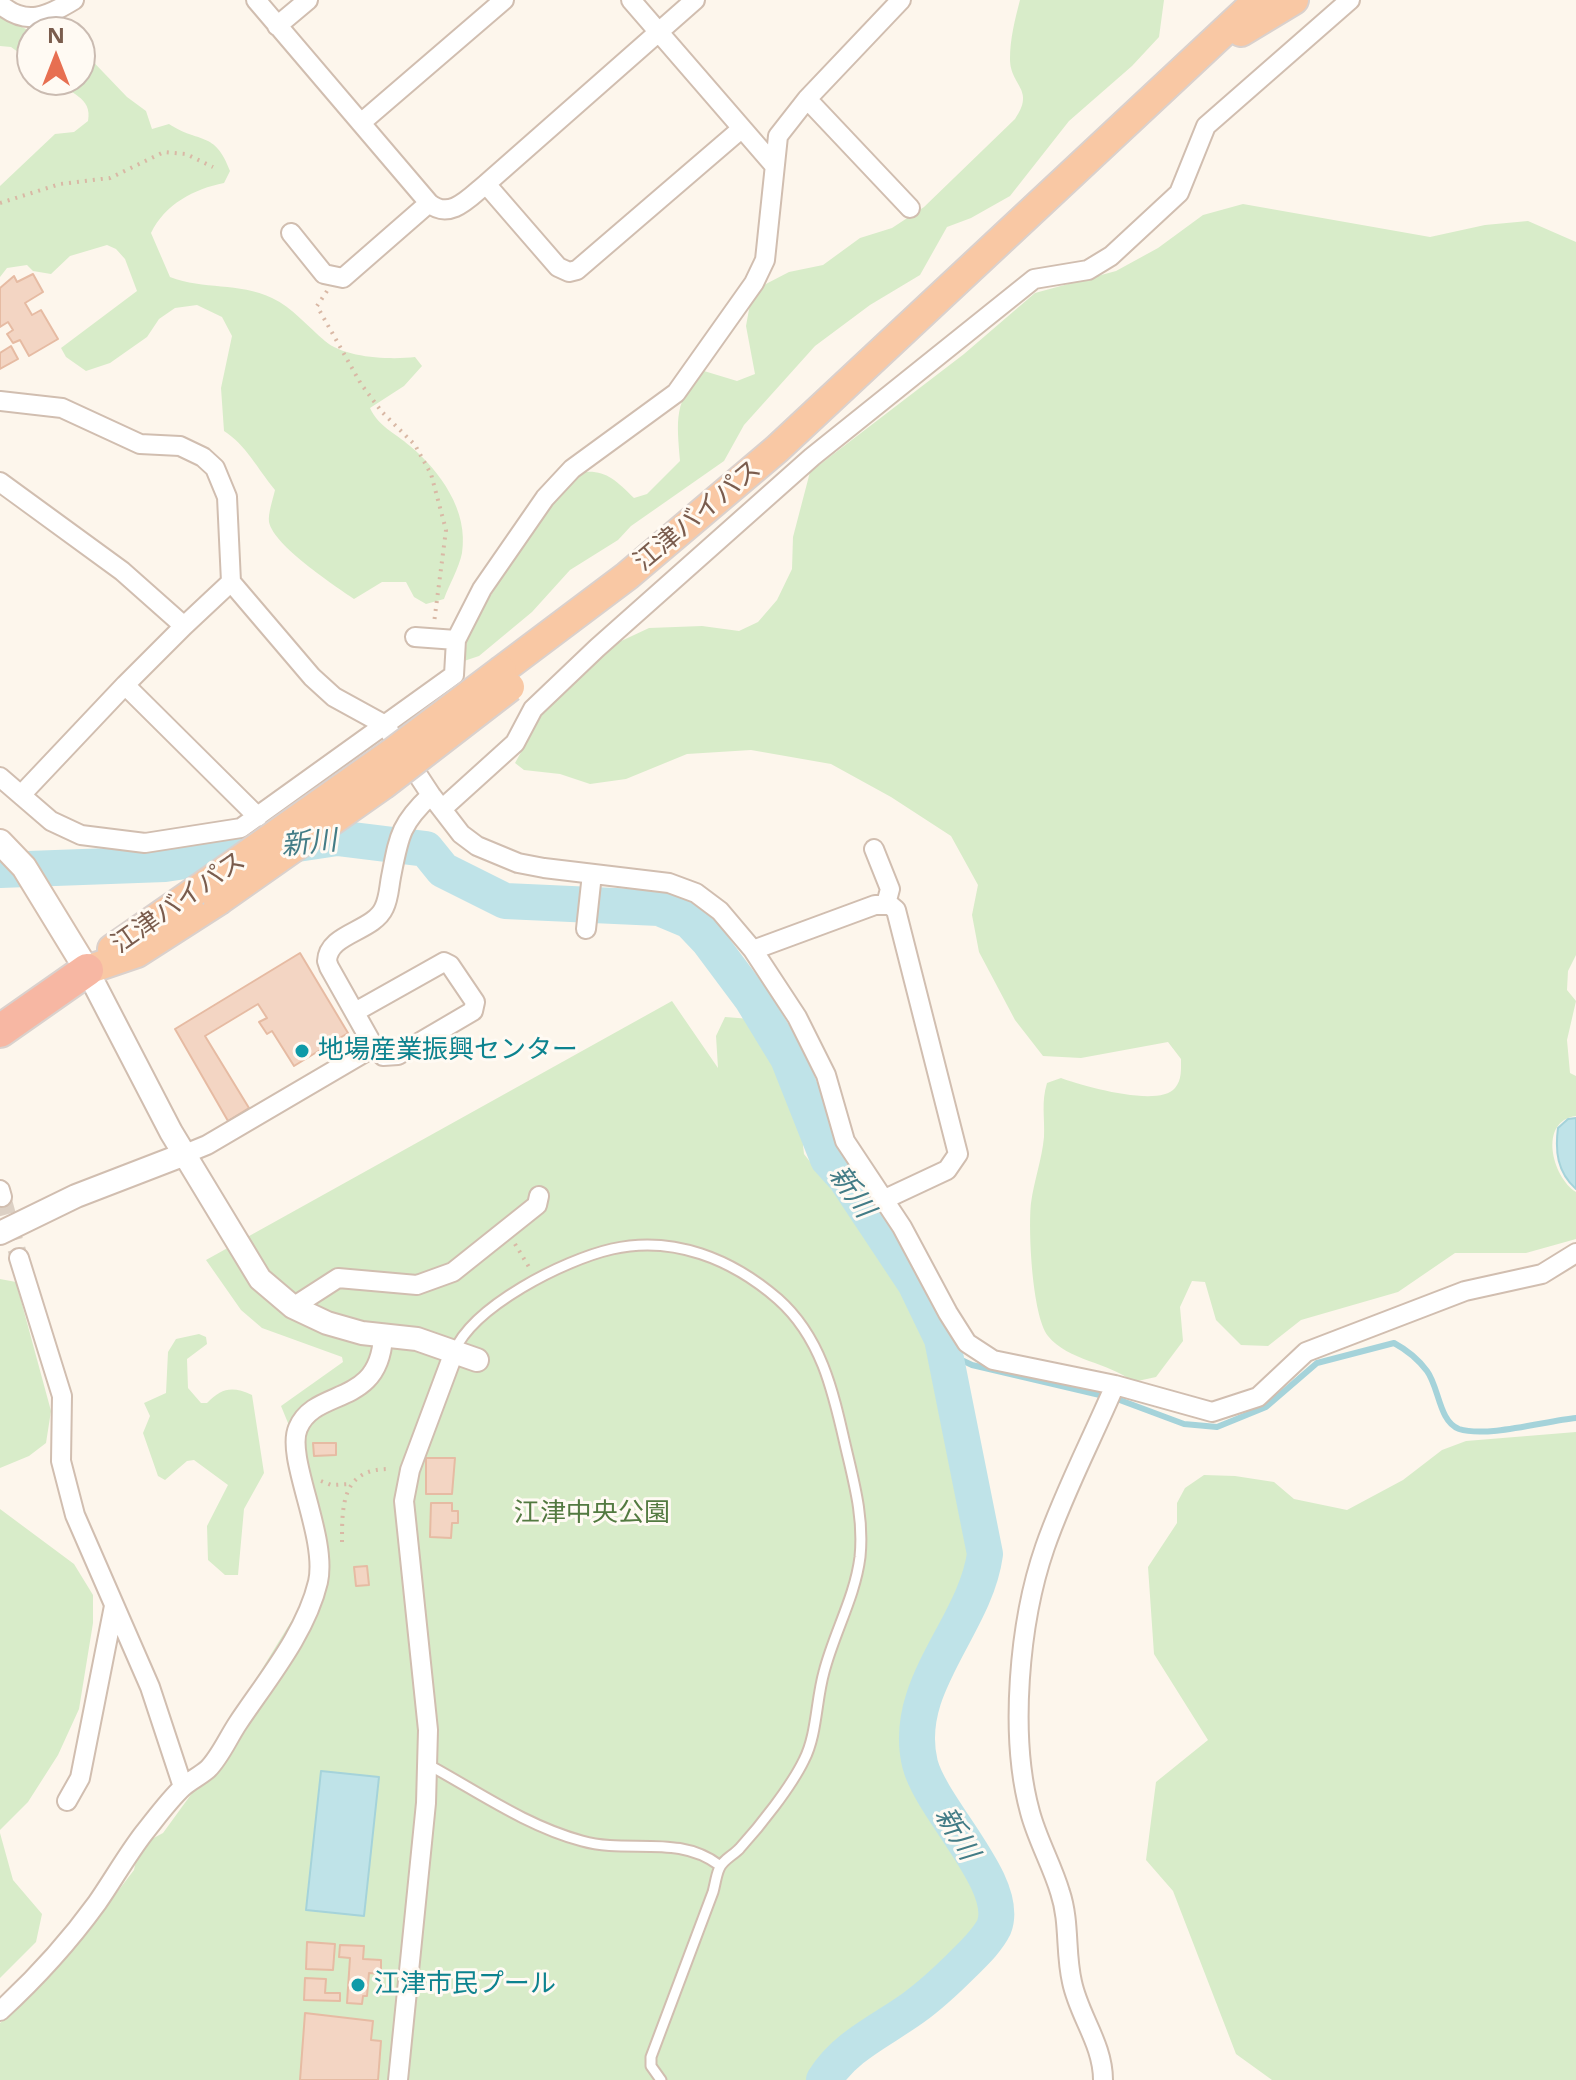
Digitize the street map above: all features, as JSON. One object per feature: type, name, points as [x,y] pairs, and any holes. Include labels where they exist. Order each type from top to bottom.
[{"type":"highway","points":[[1176,73],[1234,0]]},
{"type":"highway","name":"江津バイパス","points":[[87,970],[122,940],[206,897],[393,752],[508,677],[777,449],[975,267],[1176,73],[1258,0]]},
{"type":"highway","points":[[1176,73],[1294,0]]},
{"type":"highway","points":[[0,1031],[87,970]]},
{"type":"main road","points":[[0,842],[38,889],[87,970]]},
{"type":"street","points":[[0,4],[21,16],[37,19],[74,0]]},
{"type":"street","points":[[256,0],[429,203],[440,210],[453,209],[486,184],[695,0]]},
{"type":"street","points":[[277,26],[308,0]]},
{"type":"street","points":[[362,122],[504,0]]},
{"type":"street","points":[[631,0],[740,130],[773,164]]},
{"type":"street","points":[[0,777],[51,821],[81,835],[145,843],[241,828],[454,675],[456,640],[482,589],[545,498],[572,469],[676,393],[754,283],[765,260],[778,136],[807,99],[901,0]]},
{"type":"street","points":[[355,1012],[444,962],[450,965],[475,1002],[473,1011],[398,1055],[383,1056],[374,1047],[329,967],[327,954],[335,943],[368,925],[384,909],[400,832],[409,816],[437,802],[515,743],[533,709],[717,537],[1034,279],[1088,270],[1111,256],[1179,193],[1206,126],[1350,0]]},
{"type":"street","points":[[807,99],[910,208]]},
{"type":"street","points":[[486,184],[558,267],[569,272],[577,270],[740,130]]},
{"type":"street","points":[[291,233],[320,270],[337,278],[349,275],[429,203]]},
{"type":"street","points":[[0,401],[62,408],[140,444],[180,446],[203,457],[215,468],[227,497],[231,582],[312,677],[334,697],[385,725],[461,834],[495,854],[591,882],[669,883],[696,893],[720,911],[753,950],[797,1017],[826,1075],[845,1141],[967,1343],[993,1360],[1115,1385],[1212,1412],[1258,1397],[1306,1352],[1465,1291],[1542,1274],[1576,1253]]},
{"type":"street","points":[[0,482],[122,571],[184,626]]},
{"type":"street","points":[[21,795],[125,685],[231,582]]},
{"type":"street","points":[[415,637],[456,640]]},
{"type":"street","points":[[125,685],[258,817]]},
{"type":"street","points":[[874,849],[890,889],[886,904]]},
{"type":"street","points":[[587,923],[591,882]]},
{"type":"street","points":[[753,950],[886,904]]},
{"type":"street","points":[[883,1200],[947,1170],[958,1154],[898,914],[886,904]]},
{"type":"street","points":[[87,970],[185,1154],[260,1279],[293,1307],[327,1323],[383,1337],[417,1339],[477,1360]]},
{"type":"street","points":[[0,1233],[53,1206],[219,1138],[374,1047]]},
{"type":"street","points":[[293,1307],[338,1278],[417,1285],[453,1272],[537,1205],[539,1196]]},
{"type":"street","points":[[19,1258],[62,1396],[61,1461],[75,1515],[170,1738],[183,1787]]},
{"type":"street","points":[[0,2011],[34,1981],[76,1931],[144,1834],[183,1787],[209,1768],[284,1653],[313,1598],[319,1561],[313,1514],[295,1451],[299,1424],[323,1405],[370,1378],[382,1351],[383,1337]]},
{"type":"street","points":[[398,2080],[428,1730],[404,1501],[410,1470],[454,1352]]},
{"type":"street","points":[[1103,2080],[1103,2061],[1072,1983],[1068,1928],[1061,1893],[1030,1812],[1020,1761],[1020,1679],[1026,1628],[1044,1549],[1115,1385]]},
{"type":"street","points":[[67,1801],[80,1778],[114,1606]]},
{"type":"lane","points":[[454,1352],[462,1334],[536,1280],[568,1263],[629,1246],[679,1247],[734,1266],[786,1305],[811,1338],[831,1383],[860,1502],[860,1554],[852,1593],[831,1645],[803,1762],[739,1850],[719,1865],[713,1892],[651,2057],[651,2066],[661,2080]]},
{"type":"lane","points":[[427,1764],[517,1814],[578,1840],[669,1846],[699,1852],[719,1865]]},
{"type":"path","points":[[0,203],[60,184],[110,178],[164,152],[186,154],[213,167]]},
{"type":"path","points":[[337,278],[320,300],[320,312],[361,384],[382,412],[415,445],[431,474],[446,530],[435,606],[434,638]]},
{"type":"path","points":[[513,1240],[536,1280]]},
{"type":"path","points":[[300,1467],[307,1468],[326,1484],[351,1484],[381,1469],[410,1470]]},
{"type":"path","points":[[342,1542],[342,1500],[351,1484]]},
{"type":"green space","points":[[1020,0],[1164,0],[1159,37],[1132,66],[1069,121],[1010,196],[971,218],[947,227],[920,275],[870,305],[815,346],[744,425],[724,461],[631,526],[618,540],[570,570],[532,612],[479,656],[464,661],[470,622],[571,474],[599,473],[613,479],[634,498],[647,494],[680,461],[679,412],[694,382],[704,371],[737,381],[755,374],[746,326],[750,304],[762,286],[789,272],[823,265],[860,238],[892,228],[924,207],[1015,119],[1021,109],[1023,94],[1011,68],[1010,52]]},
{"type":"green space","points":[[0,16],[16,24],[16,51],[0,46]]},
{"type":"green space","points":[[96,65],[127,97],[146,111],[152,129],[169,124],[212,143],[224,158],[230,171],[224,183],[182,199],[164,214],[151,233],[170,277],[259,293],[287,307],[333,347],[368,356],[415,357],[422,366],[404,386],[370,408],[382,425],[432,467],[457,507],[463,537],[462,553],[444,599],[426,604],[414,597],[406,582],[382,582],[354,599],[306,564],[273,532],[269,522],[275,490],[245,450],[224,431],[221,388],[232,336],[222,317],[197,305],[175,308],[159,319],[147,337],[110,363],[86,371],[66,357],[61,348],[137,291],[125,259],[116,249],[107,245],[70,256],[51,274],[33,271],[27,265],[7,268],[0,277],[0,186],[55,134],[74,132],[88,121],[89,113],[78,96],[96,96]]},
{"type":"green space","points":[[1243,204],[1430,237],[1485,225],[1528,221],[1576,242],[1576,955],[1568,971],[1567,990],[1576,1001],[1567,1040],[1570,1073],[1576,1076],[1576,1116],[1564,1120],[1557,1128],[1553,1150],[1561,1174],[1576,1192],[1576,1239],[1526,1253],[1455,1253],[1398,1292],[1301,1320],[1268,1346],[1241,1345],[1216,1320],[1205,1282],[1192,1281],[1180,1307],[1183,1341],[1156,1377],[1133,1382],[1066,1351],[1048,1336],[1035,1292],[1031,1203],[1043,1145],[1047,1083],[1061,1078],[1120,1094],[1166,1094],[1177,1085],[1181,1070],[1181,1059],[1168,1042],[1081,1058],[1043,1056],[1015,1020],[979,952],[972,915],[978,885],[951,836],[891,797],[831,764],[751,750],[687,754],[626,779],[590,784],[560,774],[524,770],[515,763],[544,711],[617,643],[649,628],[702,626],[739,631],[758,622],[777,600],[792,569],[793,537],[810,472],[964,354],[1035,293],[1116,271],[1158,248],[1203,215]]},
{"type":"green space","name":"江津中央公園","points":[[672,1001],[718,1068],[716,1036],[725,1017],[751,1019],[772,1043],[800,1117],[804,1154],[898,1275],[929,1327],[976,1543],[975,1566],[964,1600],[919,1681],[906,1724],[905,1747],[910,1772],[924,1804],[962,1850],[981,1881],[986,1897],[986,1914],[980,1930],[950,1964],[922,1987],[832,2046],[808,2080],[0,2080],[0,2023],[33,1992],[48,1971],[72,1951],[134,1870],[137,1855],[148,1841],[163,1833],[203,1778],[214,1747],[305,1599],[310,1572],[310,1542],[286,1442],[288,1423],[281,1406],[343,1362],[342,1357],[262,1328],[241,1310],[206,1260]]},
{"type":"green space","points":[[0,1279],[16,1282],[51,1411],[46,1443],[29,1456],[0,1468]]},
{"type":"green space","points":[[199,1334],[206,1337],[207,1344],[187,1359],[188,1388],[201,1403],[207,1403],[228,1390],[252,1395],[264,1473],[244,1509],[238,1575],[225,1575],[208,1560],[207,1526],[228,1485],[194,1460],[187,1461],[165,1480],[158,1476],[143,1433],[150,1416],[144,1403],[166,1393],[168,1352],[176,1339]]},
{"type":"green space","points":[[1576,1432],[1576,2080],[1272,2080],[1236,2054],[1173,1891],[1146,1860],[1156,1782],[1208,1740],[1154,1654],[1148,1567],[1177,1523],[1177,1503],[1185,1488],[1204,1475],[1235,1476],[1274,1482],[1294,1499],[1347,1510],[1403,1480],[1442,1450],[1466,1441]]},
{"type":"green space","points":[[0,1509],[74,1564],[93,1595],[93,1623],[79,1709],[58,1755],[28,1802],[0,1830]]},
{"type":"green space","points":[[0,1833],[13,1880],[42,1914],[36,1942],[0,1978]]},
{"type":"water","points":[[1576,1118],[1576,1189],[1561,1168],[1557,1145],[1558,1128],[1568,1119]]},
{"type":"water","points":[[321,1771],[379,1777],[364,1916],[306,1910]]},
{"type":"building","points":[[33,274],[43,292],[25,303],[32,315],[41,310],[58,339],[29,356],[20,340],[13,343],[7,334],[13,330],[8,322],[0,327],[0,288],[14,276],[17,282]]},
{"type":"building","points":[[11,346],[18,359],[0,369],[0,353]]},
{"type":"building","name":"地場産業振興センター","points":[[300,953],[348,1033],[294,1066],[272,1031],[267,1034],[259,1022],[267,1018],[258,1004],[205,1036],[249,1108],[228,1121],[175,1029]]},
{"type":"building","points":[[313,1443],[336,1443],[336,1455],[314,1456]]},
{"type":"building","points":[[426,1458],[455,1458],[452,1494],[426,1494]]},
{"type":"building","points":[[431,1503],[452,1503],[452,1511],[458,1511],[458,1523],[452,1523],[451,1538],[430,1537]]},
{"type":"building","points":[[367,1566],[369,1585],[356,1586],[354,1567]]},
{"type":"building","points":[[307,1942],[335,1944],[333,1970],[306,1969]]},
{"type":"building","name":"江津市民プール","points":[[340,1945],[364,1946],[363,1959],[381,1960],[381,1974],[369,1973],[367,1996],[363,1996],[362,2004],[347,2003],[350,1958],[339,1957]]},
{"type":"building","points":[[305,1978],[326,1979],[325,1993],[340,1993],[340,2001],[304,2000]]},
{"type":"building","points":[[305,2013],[373,2021],[371,2040],[381,2041],[378,2080],[300,2080]]},
{"type":"waterway","name":"新川","points":[[0,870],[165,864],[337,838],[426,849],[443,870],[505,901],[659,908],[690,921],[752,999],[788,1058],[828,1159],[846,1179],[915,1283],[942,1339],[985,1554],[979,1581],[968,1607],[930,1683],[921,1709],[917,1736],[920,1764],[927,1782],[991,1890],[996,1910],[994,1927],[980,1947],[939,1987],[853,2048],[824,2080]]},
{"type":"waterway","points":[[942,1339],[953,1356],[972,1365],[1117,1399],[1184,1424],[1217,1427],[1266,1407],[1317,1363],[1394,1343],[1412,1355],[1427,1371],[1443,1412],[1459,1429],[1485,1432],[1576,1418]]},
{"type":"tunnel","points":[[2,1197],[19,1258]]},
{"type":"place","name":"地場産業振興センター","points":[[302,1051]]},
{"type":"place","name":"江津市民プール","points":[[358,1985]]}]
